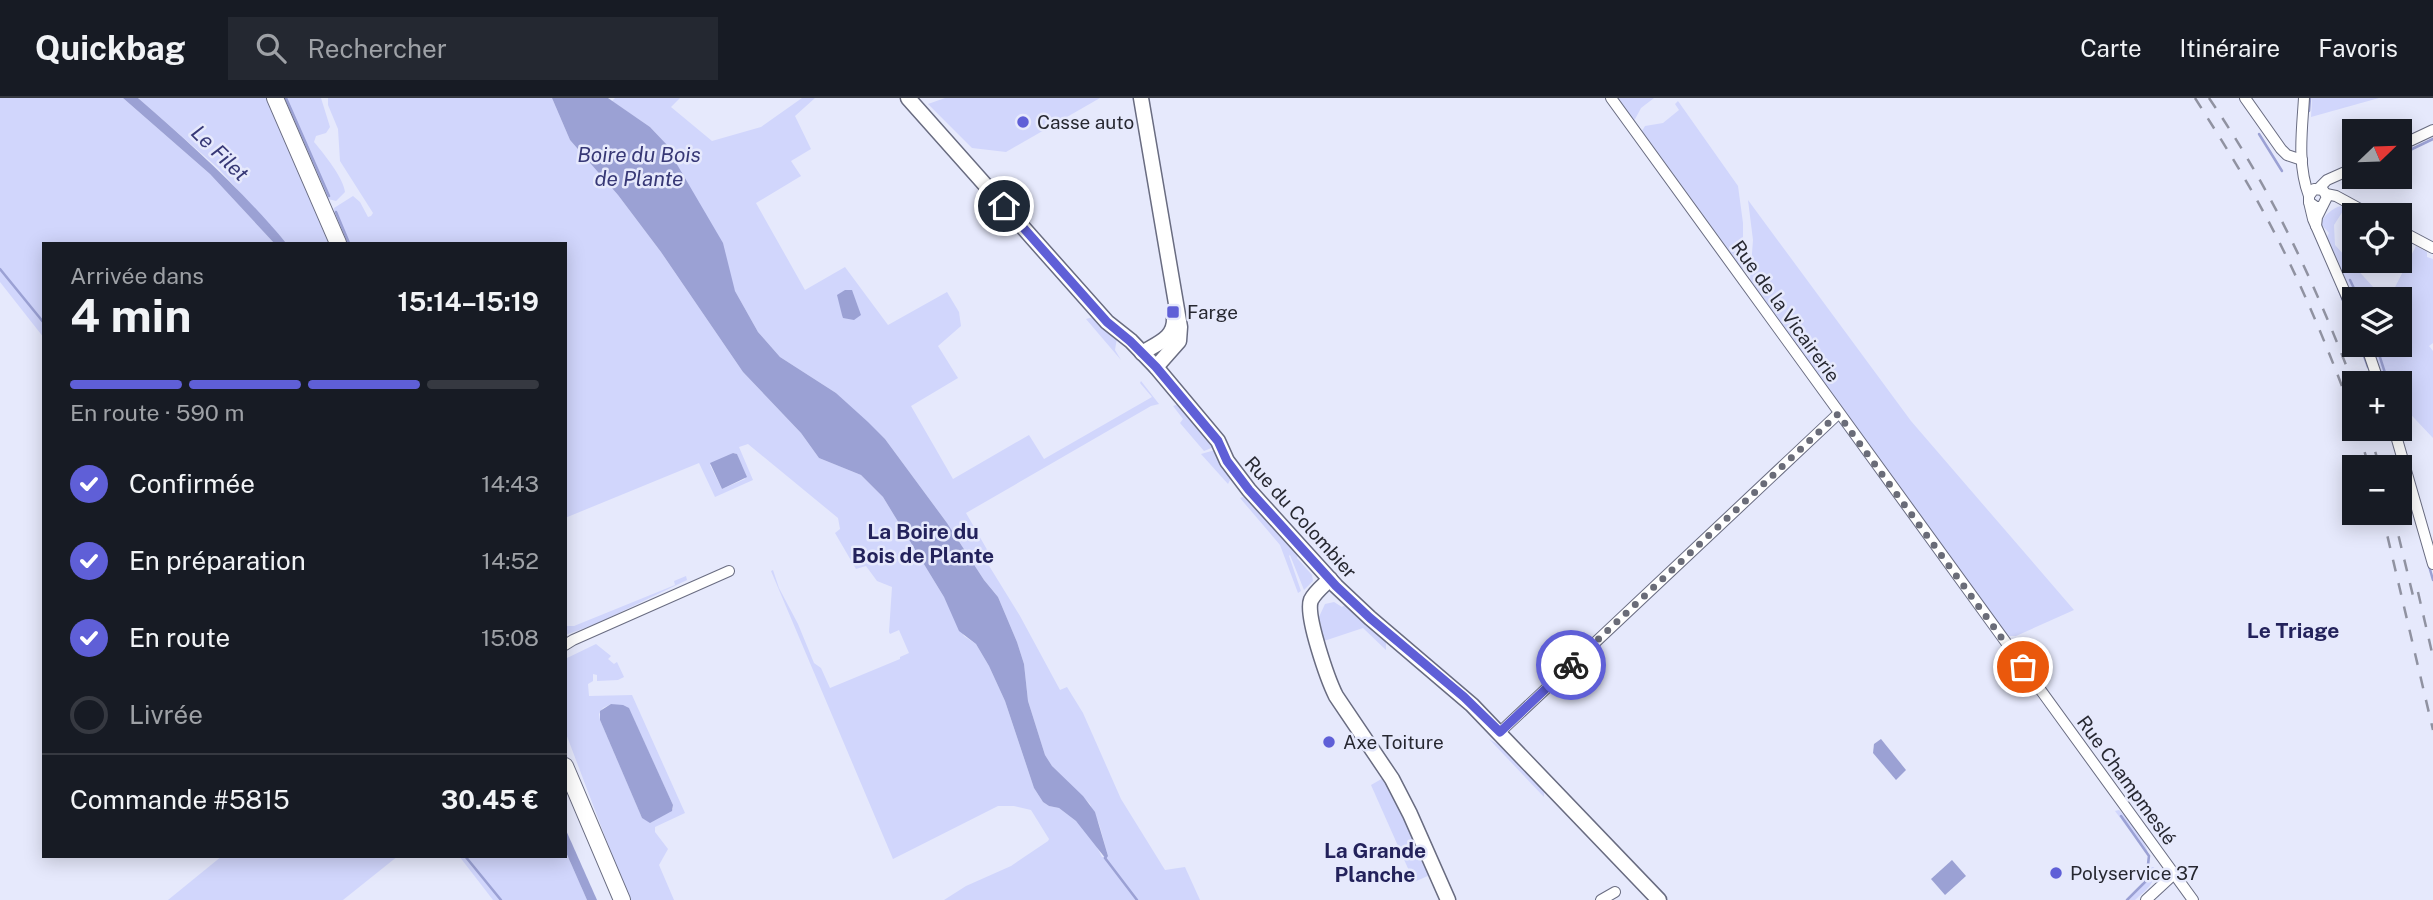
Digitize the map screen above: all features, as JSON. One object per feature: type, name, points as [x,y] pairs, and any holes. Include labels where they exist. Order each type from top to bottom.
[{"type":"main road","points":[[275,98],[338,242]]},
{"type":"main road","name":"Rue du Colombier","points":[[908,98],[1107,322],[1156,367],[1218,441],[1227,461],[1249,490],[1333,582],[1500,732],[1659,900]]},
{"type":"main road","points":[[1141,98],[1180,334],[1179,341],[1156,367]]},
{"type":"main road","points":[[1142,353],[1166,339],[1175,329],[1173,292]]},
{"type":"main road","points":[[1333,582],[1311,601],[1318,646],[1333,690],[1392,779],[1448,900]]},
{"type":"main road","points":[[567,771],[622,900]]},
{"type":"street","name":"Rue de la Vicairerie","points":[[1611,98],[2007,646]]},
{"type":"street","points":[[2245,98],[2281,149],[2302,163]]},
{"type":"street","points":[[2304,98],[2302,163],[2319,197]]},
{"type":"street","points":[[2412,140],[2433,130]]},
{"type":"street","points":[[2342,174],[2324,181],[2319,197],[2316,227],[2343,287]]},
{"type":"street","points":[[2319,197],[2349,203]]},
{"type":"street","points":[[2412,237],[2433,248]]},
{"type":"street","points":[[1500,732],[1838,414]]},
{"type":"street","points":[[2397,441],[2433,564]]},
{"type":"street","points":[[568,642],[729,571]]},
{"type":"street","name":"Rue Champmeslé","points":[[2007,646],[2193,900]]},
{"type":"street","points":[[2146,900],[2174,874]]},
{"type":"street","points":[[1601,900],[1615,892]]},
{"type":"shaded area","points":[[0,98],[123,98],[210,174],[273,242],[42,242],[42,335],[0,282]]},
{"type":"shaded area","points":[[138,98],[267,98],[329,242],[285,242],[218,168]]},
{"type":"shaded area","points":[[282,98],[321,98],[330,127],[326,133],[316,136],[314,142],[344,186],[345,192],[336,201],[328,199],[322,191]]},
{"type":"shaded area","points":[[328,98],[552,98],[570,140],[618,195],[661,252],[743,372],[801,433],[819,458],[861,475],[883,497],[944,597],[964,636],[976,644],[989,666],[1005,701],[1034,788],[1043,802],[1059,808],[1076,821],[1094,841],[1102,857],[1108,856],[1090,804],[1052,766],[1045,755],[1028,701],[1024,664],[998,597],[885,439],[836,393],[780,357],[758,332],[735,291],[669,147],[650,127],[612,101],[615,98],[680,98],[671,107],[712,141],[761,127],[802,98],[815,98],[795,116],[811,149],[791,161],[801,176],[756,203],[805,290],[845,267],[888,325],[947,292],[959,312],[961,326],[938,346],[958,378],[911,406],[953,479],[1029,435],[1044,459],[1152,397],[1141,381],[1159,404],[1151,406],[966,513],[989,553],[983,556],[1020,616],[1060,690],[1067,687],[1083,713],[1121,799],[1165,870],[1185,867],[1200,900],[944,900],[966,886],[1011,866],[1048,841],[1031,810],[1014,806],[998,806],[893,859],[771,571],[773,570],[814,663],[821,668],[830,688],[909,653],[899,630],[890,634],[889,632],[892,587],[877,581],[866,566],[856,569],[835,533],[840,529],[838,518],[748,444],[739,447],[753,480],[715,497],[699,463],[567,517],[567,242],[344,242],[333,213],[334,208],[353,196],[360,202],[368,217],[373,213],[340,161],[338,129],[328,105]],"holes":[[[733,453],[737,454],[745,479],[722,489],[710,465]]]},
{"type":"shaded area","points":[[945,98],[1100,98],[1006,152],[972,148],[928,104]]},
{"type":"shaded area","points":[[1618,98],[1654,98],[1641,108],[1634,121]]},
{"type":"shaded area","points":[[2312,98],[2379,98],[2311,117]]},
{"type":"shaded area","points":[[1678,101],[1738,186],[1743,223],[1743,270],[1642,131],[1645,126],[1663,123],[1679,110],[1675,104]]},
{"type":"shaded area","points":[[1748,200],[1911,421],[2074,610],[2016,636],[2009,636],[2000,629],[1750,280],[1753,240]]},
{"type":"shaded area","points":[[2342,207],[2342,213],[2334,225],[2335,245],[2342,253],[2342,273],[2360,273],[2373,287],[2347,287],[2326,239],[2329,233],[2321,224],[2335,208]]},
{"type":"shaded area","points":[[2416,246],[2433,259],[2433,343],[2429,346],[2433,351],[2433,438],[2412,416],[2412,371],[2380,371],[2375,357],[2412,357],[2412,287],[2395,287],[2402,273],[2412,273],[2412,254]]},
{"type":"shaded area","points":[[1093,317],[1117,338],[1115,350],[1121,360],[1086,319]]},
{"type":"shaded area","points":[[1173,406],[1180,406],[1214,447],[1204,451],[1180,423],[1183,419]]},
{"type":"shaded area","points":[[1215,450],[1231,478],[1228,484],[1201,454]]},
{"type":"shaded area","points":[[1246,496],[1312,575],[1313,581],[1304,590],[1290,555],[1301,591],[1298,593],[1280,545],[1240,498]]},
{"type":"shaded area","points":[[686,576],[687,580],[596,624],[567,634],[567,626],[574,626],[675,585],[674,581]]},
{"type":"shaded area","points":[[1334,602],[1342,607],[1345,605],[1386,640],[1386,650],[1363,628],[1324,641],[1319,617],[1325,604]]},
{"type":"shaded area","points":[[596,644],[611,656],[608,659],[614,664],[617,662],[624,677],[597,681],[597,675],[593,674],[593,681],[588,684],[589,696],[632,695],[685,813],[655,827],[655,832],[668,849],[659,865],[674,900],[629,900],[567,736],[567,658]],"holes":[[[611,704],[629,709],[673,809],[650,822],[642,818],[600,720],[599,714],[603,708]]]},
{"type":"shaded area","points":[[1489,739],[1506,749],[1544,789],[1544,797]]},
{"type":"shaded area","points":[[1385,777],[1430,875],[1414,882],[1371,785]]},
{"type":"shaded area","points":[[2119,810],[2140,836],[2148,851],[2150,867],[2154,867],[2152,882],[2135,900],[2126,900],[2145,882],[2148,855],[2115,811]]},
{"type":"shaded area","points":[[567,855],[587,900],[493,900],[461,858],[567,858]]},
{"type":"shaded area","points":[[220,858],[396,858],[343,900],[168,900]]},
{"type":"water","points":[[123,98],[138,98],[177,132],[285,242],[273,242],[210,174]]},
{"type":"water","name":"Boire du Bois de Plante","points":[[552,98],[608,98],[650,127],[669,147],[723,243],[735,291],[758,332],[780,357],[836,393],[885,439],[947,523],[998,597],[1024,664],[1028,701],[1045,755],[1095,812],[1108,856],[1106,859],[1076,821],[1059,808],[1043,802],[1034,788],[1005,701],[989,666],[976,644],[959,631],[944,597],[883,497],[861,475],[819,458],[801,433],[743,372],[661,252],[618,195],[570,140]]},
{"type":"water","points":[[845,290],[852,290],[861,315],[854,320],[843,318],[842,315],[837,295]]},
{"type":"water","points":[[733,453],[737,454],[747,477],[722,489],[710,463]]},
{"type":"water","points":[[611,704],[629,708],[673,805],[672,811],[650,823],[642,818],[600,720],[600,711]]},
{"type":"water","points":[[1881,739],[1906,770],[1896,780],[1873,753],[1874,744]]},
{"type":"water","points":[[567,832],[597,900],[587,900],[567,855]]},
{"type":"water","points":[[1952,860],[1966,876],[1945,895],[1931,879]]},
{"type":"waterway","points":[[286,98],[329,196]]},
{"type":"waterway","points":[[2309,111],[2310,98]]},
{"type":"waterway","points":[[2259,134],[2282,171]]},
{"type":"waterway","points":[[2412,149],[2433,139]]},
{"type":"waterway","points":[[336,212],[349,242]]},
{"type":"waterway","points":[[0,269],[42,321]]},
{"type":"waterway","points":[[2350,280],[2353,287]]},
{"type":"waterway","points":[[2339,290],[2342,298]]},
{"type":"waterway","points":[[2364,357],[2368,367]]},
{"type":"waterway","points":[[2380,357],[2384,371]]},
{"type":"waterway","points":[[2429,566],[2433,580]]},
{"type":"waterway","points":[[2121,816],[2149,856],[2146,881],[2127,900]]},
{"type":"waterway","points":[[467,858],[501,900]]},
{"type":"waterway","name":"Boire du Bois de Plante","points":[[1105,858],[1137,900]]},
{"type":"railway","points":[[2195,98],[2256,198],[2290,263],[2342,387]]},
{"type":"railway","points":[[2209,98],[2272,202],[2308,274],[2348,371]]},
{"type":"railway","points":[[2361,441],[2366,455]]},
{"type":"railway","points":[[2372,441],[2376,455]]},
{"type":"railway","points":[[2385,525],[2433,730]]},
{"type":"railway","points":[[2396,525],[2415,604]]},
{"type":"railway","points":[[2418,592],[2433,657]]},
{"type":"way so far","points":[[1571,665],[1838,414],[2023,667]]},
{"type":"place","name":"Casse auto","points":[[1023,122]]},
{"type":"place","name":"Farge","points":[[1173,312]]},
{"type":"place","name":"Axe Toiture","points":[[1329,742]]},
{"type":"place","name":"Polyservice 37","points":[[2056,873]]},
{"type":"district","name":"La Boire du Bois de Plante","points":[[923,543]]},
{"type":"district","name":"Le Triage","points":[[2293,630]]},
{"type":"district","name":"La Grande Planche","points":[[1375,862]]},
{"type":"route","points":[[1004,206],[1107,322],[1156,367],[1218,441],[1227,461],[1249,490],[1336,586],[1464,697],[1500,732],[1571,665]]},
{"type":"water label","name":"Le Filet","points":[[220,153]]}]
